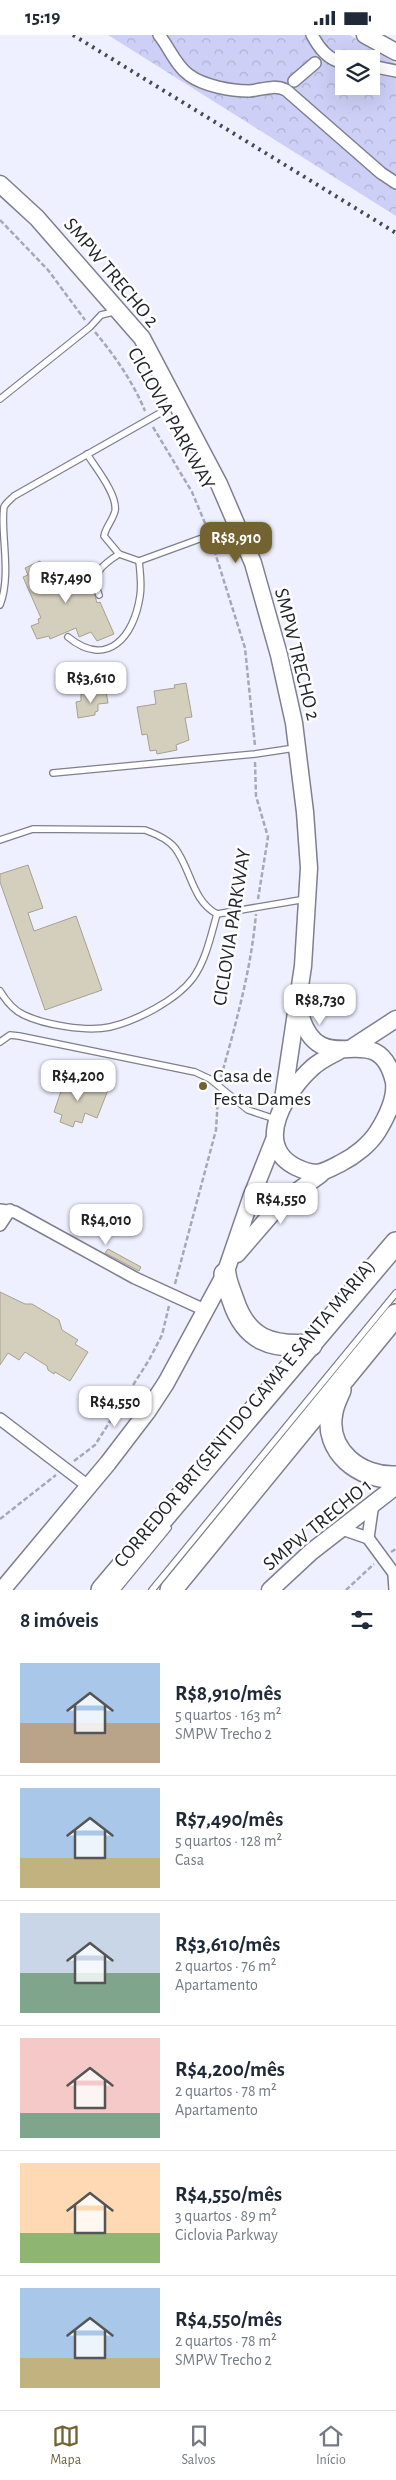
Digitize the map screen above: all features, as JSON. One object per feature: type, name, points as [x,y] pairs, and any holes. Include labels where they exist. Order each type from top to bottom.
[{"type":"highway","points":[[102,1590],[396,1243]]},
{"type":"highway","points":[[228,1269],[238,1315],[251,1332],[265,1341],[280,1345],[311,1345]]},
{"type":"highway","points":[[171,1590],[396,1315]]},
{"type":"highway","points":[[344,1377],[332,1412],[331,1427],[334,1442],[342,1455],[352,1465],[395,1486]]},
{"type":"street","points":[[159,35],[188,75],[200,81],[249,91],[278,86],[286,89],[381,173],[396,183]]},
{"type":"street","points":[[312,35],[325,54],[335,61]]},
{"type":"street","points":[[375,37],[396,52]]},
{"type":"street","points":[[294,81],[315,63]]},
{"type":"street","points":[[380,68],[396,71]]},
{"type":"street","name":"SMPW TRECHO 2","points":[[0,184],[37,218],[142,338],[219,484],[253,563],[279,655],[297,748],[306,812],[309,868],[298,1007]]},
{"type":"street","points":[[228,1269],[265,1219],[280,1203],[321,1174],[350,1159],[376,1133],[388,1114],[393,1100],[395,1081],[378,1053],[366,1047],[326,1048],[309,1036],[303,1027],[298,1007]]},
{"type":"street","points":[[2,1590],[147,1412],[166,1383],[207,1311],[228,1269],[251,1198],[274,1140],[298,1007]]},
{"type":"street","points":[[280,1113],[294,1087],[313,1067],[396,1019]]},
{"type":"street","points":[[274,1140],[279,1152],[290,1164],[305,1171],[321,1174]]},
{"type":"street","points":[[0,1225],[5,1210],[135,1278],[207,1311]]},
{"type":"street","points":[[0,1419],[88,1486]]},
{"type":"street","name":"SMPW TRECHO 1","points":[[270,1590],[292,1568],[339,1528],[395,1486]]},
{"type":"street","points":[[368,1538],[373,1503]]},
{"type":"street","points":[[339,1528],[368,1538],[395,1575],[395,1590]]},
{"type":"lane","points":[[0,399],[90,327],[102,315],[120,311]]},
{"type":"lane","points":[[0,605],[5,582],[1,517],[4,506],[14,496],[176,403]]},
{"type":"lane","points":[[87,454],[108,486],[113,499],[115,510],[105,528],[104,536],[119,554],[139,561],[237,526]]},
{"type":"lane","points":[[99,595],[94,585],[96,576],[101,568],[119,554]]},
{"type":"lane","points":[[68,637],[79,646],[101,651],[123,640],[137,610],[141,581],[139,561]]},
{"type":"lane","points":[[53,773],[255,754],[297,748]]},
{"type":"lane","points":[[0,840],[33,829],[145,830],[160,835],[174,847],[203,904],[217,914],[307,899]]},
{"type":"lane","points":[[0,991],[8,1004],[23,1015],[48,1023],[76,1028],[108,1028],[132,1021],[169,999],[185,987],[194,977],[210,941],[217,914]]},
{"type":"lane","points":[[0,1042],[10,1035],[19,1036],[195,1072],[210,1079],[248,1109],[280,1113]]},
{"type":"lane","points":[[152,1590],[396,1293]]},
{"type":"lane","name":"CORREDOR BRT(SENTIDO GAMA E SANTA MARIA)","points":[[116,1590],[174,1522]]},
{"type":"path","name":"CICLOVIA PARKWAY","points":[[0,220],[48,270],[111,352],[138,393],[148,419],[192,492],[210,536],[245,648],[255,754],[256,795],[268,837],[257,907],[253,951],[240,1011],[219,1087],[216,1130],[162,1335],[149,1360],[95,1445],[0,1519]]},
{"type":"path","points":[[346,1590],[381,1557],[396,1549]]},
{"type":"green space","points":[[108,35],[350,35],[374,50],[335,50],[335,95],[380,95],[380,54],[396,64],[396,216]]},
{"type":"building","points":[[40,561],[49,582],[86,566],[91,579],[88,580],[97,603],[100,602],[114,634],[97,641],[91,632],[79,637],[76,628],[50,639],[49,636],[37,639],[31,626],[39,623],[38,619],[41,618],[23,577],[28,575],[25,568]]},
{"type":"building","points":[[186,683],[192,717],[185,718],[189,740],[176,745],[177,750],[157,754],[156,750],[150,751],[147,734],[142,735],[137,707],[156,704],[154,691],[175,688],[174,685]]},
{"type":"building","points":[[106,691],[108,703],[98,704],[98,711],[95,712],[95,715],[78,718],[76,702],[81,701],[81,694]]},
{"type":"building","points":[[28,865],[43,908],[28,913],[34,931],[76,916],[102,990],[45,1010],[0,882],[0,874]]},
{"type":"building","points":[[56,1077],[94,1091],[96,1086],[108,1090],[97,1118],[85,1113],[82,1123],[75,1121],[73,1127],[60,1122],[62,1115],[54,1112],[61,1091],[52,1088]]},
{"type":"building","points":[[108,1249],[141,1267],[139,1271],[105,1253]]},
{"type":"building","points":[[0,1292],[25,1304],[32,1304],[59,1320],[62,1330],[78,1340],[75,1344],[88,1352],[70,1381],[55,1372],[54,1374],[48,1370],[47,1366],[25,1352],[19,1360],[8,1353],[0,1365]]},
{"type":"railway","points":[[73,35],[396,233]]},
{"type":"place","name":"Casa de Festa Dames","points":[[203,1086]]}]
